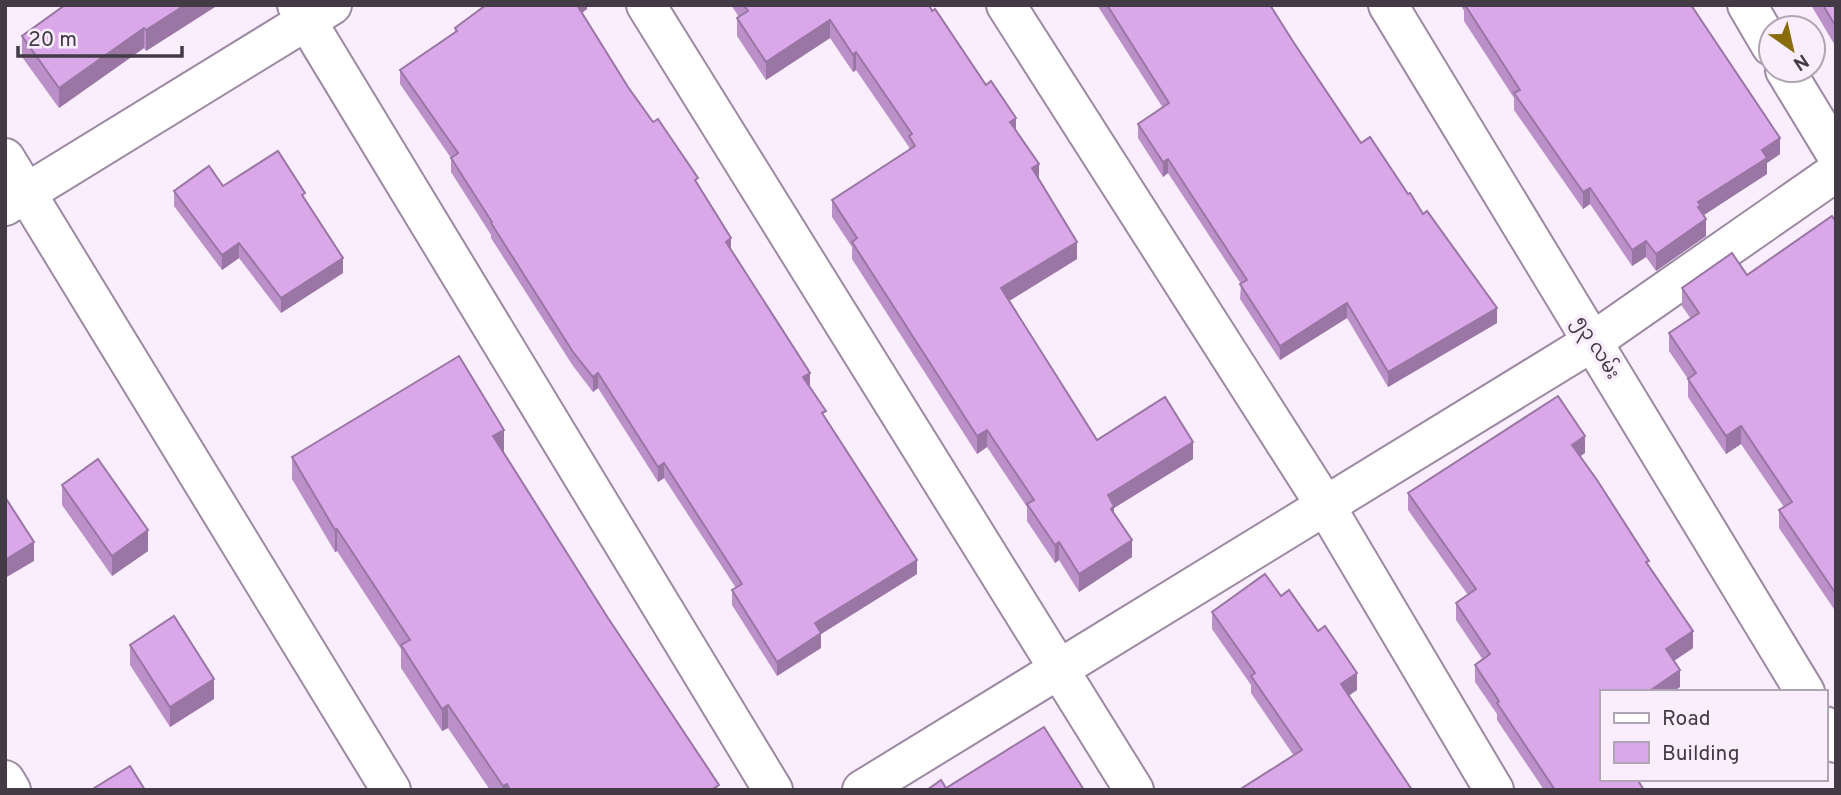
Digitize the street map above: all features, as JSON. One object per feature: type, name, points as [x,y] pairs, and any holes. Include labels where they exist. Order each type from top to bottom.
[{"type":"street","points":[[646,5],[1134,790]]},
{"type":"street","points":[[1006,5],[1325,505],[1494,790]]},
{"type":"street","name":"၅၃ လမ်း","points":[[1388,5],[1804,690]]},
{"type":"street","points":[[1747,5],[1757,22]]},
{"type":"street","points":[[16,200],[312,10],[773,790]]},
{"type":"street","points":[[1794,84],[1836,154]]},
{"type":"street","points":[[5,158],[16,200],[391,790]]},
{"type":"street","points":[[862,790],[1592,342],[1836,172]]},
{"type":"street","points":[[5,780],[11,790]]},
{"type":"building","points":[[65,5],[185,5],[146,30],[144,28],[59,88],[22,36]]},
{"type":"building","points":[[486,5],[577,5],[628,87],[653,122],[658,119],[698,178],[695,180],[731,238],[726,242],[810,373],[803,377],[826,411],[822,413],[917,560],[815,623],[821,633],[777,662],[732,590],[742,584],[664,463],[658,467],[598,373],[593,377],[573,352],[451,158],[458,153],[400,70],[457,31],[455,28]]},
{"type":"building","points":[[744,5],[929,5],[932,11],[935,9],[986,85],[991,81],[1016,118],[1010,122],[1039,164],[1032,168],[1077,242],[1001,288],[1097,440],[1165,397],[1193,442],[1108,495],[1114,506],[1111,509],[1132,540],[1079,574],[1059,542],[1055,545],[1027,504],[1034,500],[987,430],[977,436],[852,242],[857,238],[832,200],[915,146],[909,136],[912,134],[856,52],[853,55],[830,20],[766,62],[737,18],[748,11]]},
{"type":"building","points":[[1107,5],[1270,5],[1361,143],[1370,137],[1408,194],[1410,193],[1423,214],[1427,211],[1497,308],[1388,372],[1347,303],[1280,346],[1240,284],[1247,280],[1168,159],[1163,162],[1138,124],[1169,103]]},
{"type":"building","points":[[1465,5],[1691,5],[1780,138],[1762,150],[1767,158],[1698,202],[1701,206],[1698,207],[1706,219],[1656,254],[1646,241],[1632,250],[1590,188],[1583,192],[1514,93],[1520,90]]},
{"type":"building","points":[[1823,5],[1836,5],[1836,27]]},
{"type":"building","points":[[278,151],[305,193],[302,195],[343,258],[281,298],[239,243],[222,255],[174,191],[209,166],[223,186]]},
{"type":"building","points":[[1832,216],[1836,222],[1836,594],[1779,510],[1792,502],[1741,426],[1726,436],[1688,379],[1696,373],[1669,333],[1699,313],[1682,288],[1732,253],[1747,275]]},
{"type":"building","points":[[459,356],[504,430],[493,436],[608,618],[719,785],[711,790],[510,790],[507,784],[503,786],[448,705],[442,709],[401,645],[410,640],[337,529],[335,530],[292,457]]},
{"type":"building","points":[[1558,396],[1585,436],[1572,445],[1693,631],[1666,649],[1680,670],[1651,690],[1600,690],[1600,781],[1638,781],[1644,790],[1555,790],[1475,665],[1490,654],[1456,603],[1476,589],[1408,493]]},
{"type":"building","points":[[98,459],[148,530],[112,556],[62,485]]},
{"type":"building","points":[[5,497],[34,542],[5,560]]},
{"type":"building","points":[[1265,574],[1281,596],[1289,590],[1318,631],[1325,626],[1357,673],[1341,684],[1412,790],[1239,790],[1302,750],[1251,676],[1255,673],[1212,612]]},
{"type":"building","points":[[174,616],[214,679],[170,707],[130,645]]},
{"type":"building","points":[[1044,727],[1084,790],[927,790],[941,780],[946,788]]},
{"type":"building","points":[[130,766],[145,790],[91,790]]}]
